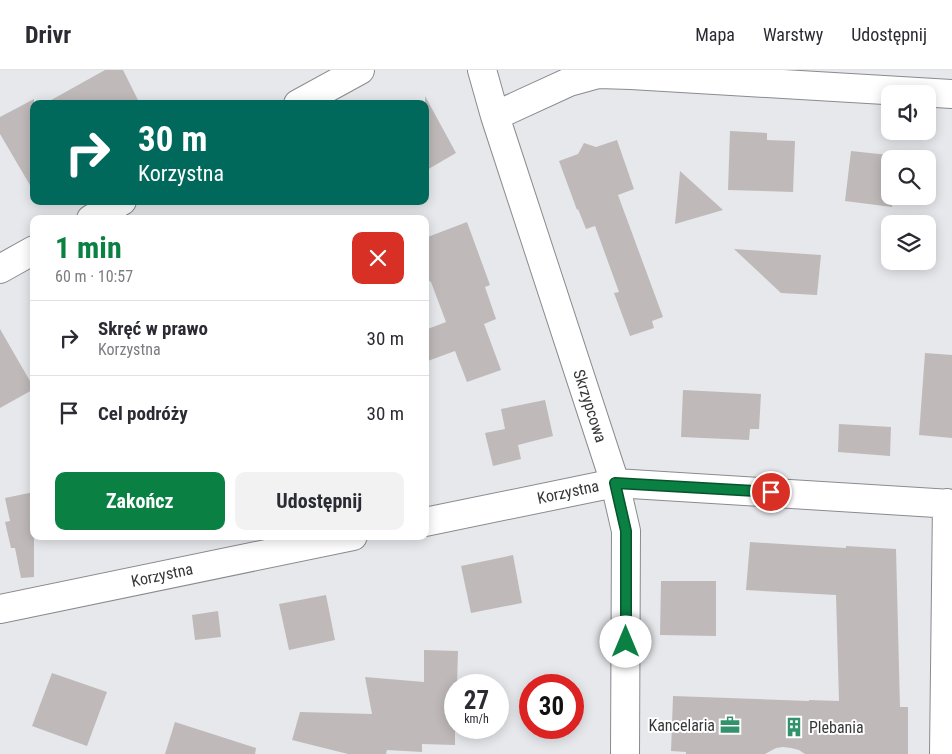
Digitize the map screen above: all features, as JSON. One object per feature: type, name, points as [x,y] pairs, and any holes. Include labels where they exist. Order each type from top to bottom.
[{"type":"street","points":[[305,100],[360,70]]},
{"type":"street","name":"Skrzypcowa","points":[[482,70],[495,116],[615,483],[626,531],[625,754]]},
{"type":"street","points":[[495,116],[569,82],[598,74],[952,94]]},
{"type":"street","points":[[98,215],[115,205]]},
{"type":"street","points":[[0,269],[30,252]]},
{"type":"street","name":"Korzystna","points":[[429,521],[615,483],[949,504]]},
{"type":"street","points":[[944,754],[949,504]]},
{"type":"street","name":"Korzystna","points":[[0,609],[334,540]]},
{"type":"building","points":[[105,70],[123,70],[138,100],[51,100]]},
{"type":"building","points":[[30,101],[30,185],[0,134],[0,117]]},
{"type":"building","points":[[429,103],[456,153],[429,169]]},
{"type":"building","points":[[730,131],[767,133],[767,140],[795,141],[793,192],[728,190]]},
{"type":"building","points":[[617,140],[634,189],[618,195],[663,317],[652,321],[654,328],[630,336],[614,293],[619,292],[595,226],[586,229],[559,161],[578,154],[584,143],[596,147]]},
{"type":"building","points":[[851,151],[881,154],[881,205],[892,205],[892,207],[845,201]]},
{"type":"building","points":[[680,171],[723,210],[675,224]]},
{"type":"building","points":[[467,222],[490,285],[485,287],[496,319],[484,324],[501,370],[467,382],[455,351],[429,361],[429,328],[446,322],[429,281],[429,236]]},
{"type":"building","points":[[734,249],[821,255],[817,295],[781,293]]},
{"type":"building","points":[[0,329],[30,381],[30,391],[0,408]]},
{"type":"building","points":[[925,353],[952,355],[952,438],[919,435]]},
{"type":"building","points":[[683,390],[761,394],[759,429],[750,429],[749,440],[681,437]]},
{"type":"building","points":[[545,400],[553,436],[518,445],[521,459],[493,466],[485,433],[505,429],[501,409]]},
{"type":"building","points":[[839,424],[891,427],[890,456],[838,452]]},
{"type":"building","points":[[30,493],[30,540],[34,540],[34,577],[21,578],[15,548],[11,548],[5,522],[10,521],[5,498]]},
{"type":"building","points":[[750,542],[896,549],[900,707],[908,707],[908,754],[805,754],[799,750],[783,747],[776,748],[765,754],[686,754],[686,752],[671,751],[673,696],[839,701],[836,595],[746,590]]},
{"type":"building","points":[[513,555],[522,603],[471,613],[461,566]]},
{"type":"building","points":[[661,581],[716,581],[716,636],[660,635]]},
{"type":"building","points":[[326,595],[335,640],[289,650],[279,604]]},
{"type":"building","points":[[218,611],[221,637],[195,640],[192,615]]},
{"type":"building","points":[[424,650],[458,651],[457,674],[444,674],[444,739],[455,739],[455,745],[422,744],[422,752],[387,750],[386,754],[348,754],[292,740],[300,712],[372,714],[365,677],[424,682]]},
{"type":"building","points":[[52,673],[107,692],[87,746],[32,726]]},
{"type":"building","points":[[175,722],[256,748],[255,754],[165,754]]},
{"type":"place","name":"Kancelaria","points":[[730,725]]},
{"type":"place","name":"Plebania","points":[[794,727]]},
{"type":"route","points":[[626,642],[626,531],[615,483],[771,492]]}]
